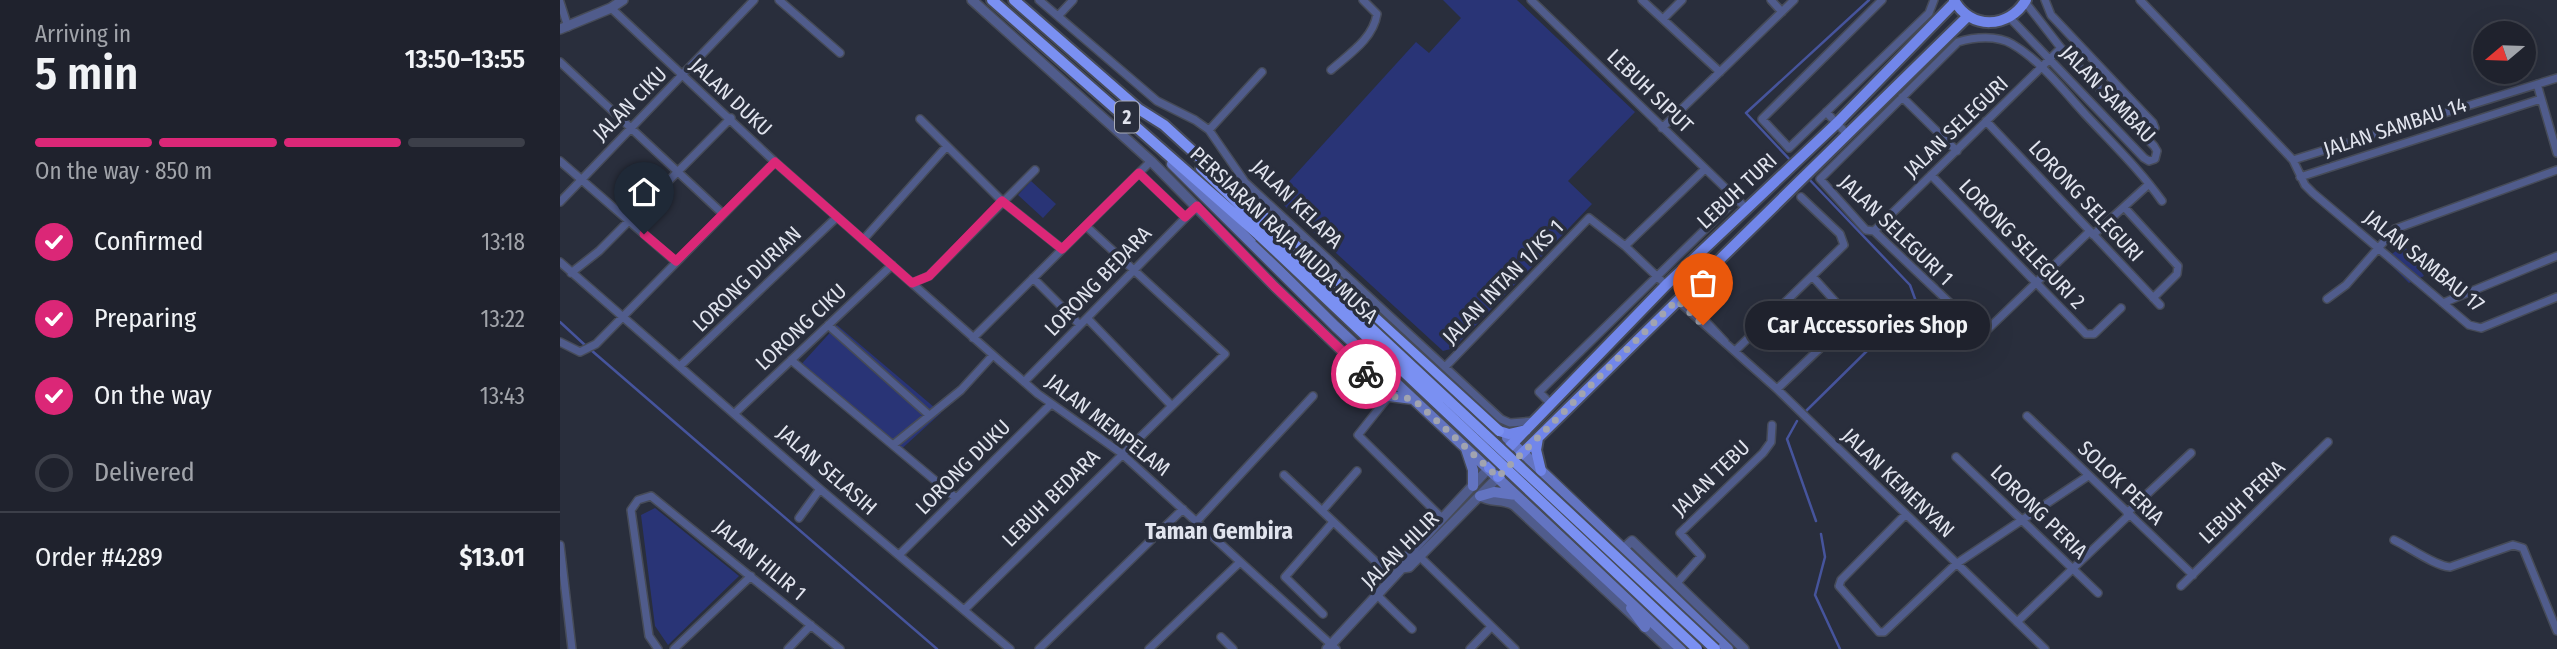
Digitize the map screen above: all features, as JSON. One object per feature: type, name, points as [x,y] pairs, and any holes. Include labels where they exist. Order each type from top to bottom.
[{"type":"highway","name":"PERSIARAN RAJA MUDA MUSA","points":[[992,0],[1263,233],[1715,649]]},
{"type":"highway","name":"PERSIARAN RAJA MUDA MUSA","points":[[1014,0],[1137,108],[1263,233],[1697,649]]},
{"type":"highway","points":[[1137,108],[1164,125],[1403,336],[1471,398],[1499,430]]},
{"type":"main road","name":"LEBUH TURI","points":[[1489,468],[1666,285],[1837,123],[1954,1],[1968,16],[1847,134],[1810,176],[1679,297],[1498,477]]},
{"type":"main road","points":[[1968,16],[1989,23],[2010,18],[2026,1]]},
{"type":"main road","points":[[1141,130],[1182,175],[1335,327],[1534,509],[1681,649]]},
{"type":"main road","points":[[1679,297],[1679,278],[1693,259]]},
{"type":"main road","points":[[1327,336],[1335,327]]},
{"type":"main road","points":[[1389,396],[1413,399]]},
{"type":"main road","points":[[1441,425],[1455,431],[1466,429],[1473,422],[1471,398]]},
{"type":"main road","points":[[1499,430],[1509,434],[1527,430]]},
{"type":"main road","points":[[1499,430],[1728,649]]},
{"type":"main road","points":[[1539,435],[1536,450],[1541,471]]},
{"type":"main road","points":[[1464,446],[1473,470],[1473,486]]},
{"type":"main road","points":[[1534,509],[1526,496],[1525,484],[1534,479],[1555,486]]},
{"type":"main road","points":[[1480,496],[1494,492],[1520,497]]},
{"type":"main road","points":[[1616,588],[1645,627]]},
{"type":"street","points":[[560,2],[564,28],[623,0]]},
{"type":"street","name":"JALAN CIKU","points":[[560,202],[754,0]]},
{"type":"street","points":[[779,0],[840,54]]},
{"type":"street","points":[[972,0],[1151,161],[1274,286],[1389,396],[1358,435],[1442,518]]},
{"type":"street","name":"JALAN KELAPA","points":[[1040,0],[1157,101],[1209,130],[1245,182],[1403,336],[1445,367],[1471,398],[1510,423],[1536,420]]},
{"type":"street","points":[[1059,15],[1073,0]]},
{"type":"street","name":"LEBUH SIPUT","points":[[1531,0],[1745,208]]},
{"type":"street","points":[[1642,0],[1720,72]]},
{"type":"street","points":[[1663,19],[1682,0]]},
{"type":"street","points":[[1771,0],[1782,12]]},
{"type":"street","points":[[1662,128],[1794,0]]},
{"type":"street","points":[[1882,0],[1762,120],[1789,148],[1928,13],[1934,0]]},
{"type":"street","points":[[2045,0],[2051,15],[2153,123],[2155,128],[2147,138]]},
{"type":"street","name":"JALAN SAMBAU 17","points":[[2140,0],[2292,160],[2300,177],[2313,193],[2469,325],[2481,328],[2557,298]]},
{"type":"street","name":"JALAN SAMBAU","points":[[2010,18],[2149,161],[2155,159],[2157,151],[2147,138],[2061,48],[2026,1]]},
{"type":"street","points":[[1331,70],[1366,38],[1377,14],[1370,2]]},
{"type":"street","name":"JALAN DUKU","points":[[611,8],[775,162],[891,265]]},
{"type":"street","name":"LEBUH TURI","points":[[1810,176],[1902,97],[1958,42],[1970,38],[2010,43],[2041,68],[2162,201]]},
{"type":"street","name":"JALAN SELEGURI","points":[[1874,231],[2061,48]]},
{"type":"street","points":[[560,62],[723,214]]},
{"type":"street","points":[[1209,130],[1262,72]]},
{"type":"street","points":[[2292,160],[2557,78]]},
{"type":"street","points":[[2537,84],[2557,153]]},
{"type":"street","points":[[1902,97],[1957,151]]},
{"type":"street","name":"JALAN SAMBAU 14","points":[[2300,177],[2541,99]]},
{"type":"street","points":[[1826,112],[1847,134]]},
{"type":"street","points":[[571,273],[629,221],[731,118]]},
{"type":"street","points":[[920,119],[1002,201],[1062,249]]},
{"type":"street","name":"LORONG SELEGURI","points":[[1986,121],[2160,305]]},
{"type":"street","points":[[863,240],[947,146]]},
{"type":"street","points":[[560,161],[676,261]]},
{"type":"street","points":[[974,338],[1151,161]]},
{"type":"street","points":[[560,342],[579,352],[587,349],[775,162]]},
{"type":"street","points":[[1666,285],[1625,246],[1705,169]]},
{"type":"street","points":[[912,283],[929,276],[1035,170]]},
{"type":"street","points":[[2328,299],[2346,285],[2395,229],[2557,170]]},
{"type":"street","points":[[1139,173],[1185,217]]},
{"type":"street","name":"LORONG SELEGURI 2","points":[[1931,175],[2034,284],[2088,335],[2094,334],[2121,308]]},
{"type":"street","name":"JALAN SELEGURI 1","points":[[1810,176],[1821,182],[1866,230],[1874,231],[1952,305]]},
{"type":"street","points":[[1988,329],[2034,284],[2149,184]]},
{"type":"street","points":[[1735,351],[1844,246],[1844,240],[1801,197]]},
{"type":"street","points":[[1551,404],[1539,392],[1735,199]]},
{"type":"street","name":"LORONG BEDARA","points":[[1024,382],[1197,206]]},
{"type":"street","points":[[2124,207],[2178,266],[2176,274],[2153,298]]},
{"type":"street","name":"LORONG DURIAN","points":[[681,366],[837,217]]},
{"type":"street","name":"JALAN INTAN 1/KS 1","points":[[1445,367],[1585,221],[1594,219],[1625,246]]},
{"type":"street","points":[[1086,226],[1132,271]]},
{"type":"street","points":[[2443,303],[2557,256]]},
{"type":"street","name":"JALAN SELASIH","points":[[560,262],[820,489],[1010,649]]},
{"type":"street","name":"JALAN MEMPELAM","points":[[891,265],[1024,382],[1121,453],[1331,648]]},
{"type":"street","name":"LORONG CIKU","points":[[735,414],[891,265]]},
{"type":"street","name":"LEBUH BEDARA","points":[[964,610],[1121,453],[1225,354],[1132,271]]},
{"type":"street","points":[[1777,389],[1851,319],[1812,276]]},
{"type":"street","points":[[1033,278],[1080,325]]},
{"type":"street","name":"JALAN KEMENYAN","points":[[1679,297],[2045,649]]},
{"type":"street","points":[[1087,318],[1171,405]]},
{"type":"street","points":[[828,325],[929,415]]},
{"type":"street","points":[[893,445],[961,390],[993,355]]},
{"type":"street","points":[[791,360],[956,498]]},
{"type":"street","points":[[1197,521],[1313,396]]},
{"type":"street","name":"LORONG DUKU","points":[[900,554],[1051,404]]},
{"type":"street","name":"SOLOK PERIA","points":[[2027,416],[2193,575]]},
{"type":"street","name":"JALAN TEBU","points":[[1676,583],[1701,556],[1680,533],[1763,453],[1772,442],[1772,425]]},
{"type":"street","name":"LEBUH PERIA","points":[[2181,586],[2328,442]]},
{"type":"street","points":[[2017,622],[2191,453]]},
{"type":"street","name":"LORONG PERIA","points":[[1956,457],[2098,593]]},
{"type":"street","name":"JALAN HILIR","points":[[1331,648],[1378,596],[1402,564],[1409,567],[1442,518],[1489,468]]},
{"type":"street","points":[[1322,511],[1357,471]]},
{"type":"street","points":[[1284,475],[1393,578]]},
{"type":"street","points":[[1906,514],[1841,580],[1842,593],[1879,632],[1884,632],[1956,564],[2088,476]]},
{"type":"street","name":"JALAN HILIR","points":[[1416,553],[1498,477]]},
{"type":"street","points":[[799,518],[820,489]]},
{"type":"street","name":"JALAN HILIR 1","points":[[658,649],[649,636],[631,510],[638,500],[651,496],[840,649]]},
{"type":"street","points":[[1480,496],[1488,501],[1505,500],[1514,505],[1669,649]]},
{"type":"street","points":[[1039,649],[1183,509]]},
{"type":"street","points":[[1323,614],[1285,577],[1334,522]]},
{"type":"street","points":[[2394,540],[2440,566],[2450,567],[2513,545],[2523,548],[2557,631]]},
{"type":"street","points":[[1622,550],[1632,541],[1744,649]]},
{"type":"street","points":[[560,545],[563,599],[572,649]]},
{"type":"street","points":[[1416,553],[1515,649]]},
{"type":"street","points":[[1149,649],[1239,563]]},
{"type":"street","points":[[674,649],[751,576]]},
{"type":"street","points":[[1378,596],[1412,629]]},
{"type":"street","points":[[788,649],[811,625]]},
{"type":"street","points":[[1470,649],[1491,627]]},
{"type":"street","points":[[1712,634],[1724,629]]},
{"type":"street","points":[[1221,636],[1233,649]]},
{"type":"shaded area","points":[[1443,0],[1517,0],[1635,112],[1568,181],[1592,204],[1454,348],[1443,351],[1275,197],[1416,42],[1429,53],[1461,18]]},
{"type":"shaded area","points":[[1031,181],[1056,204],[1043,218],[1018,195]]},
{"type":"shaded area","points":[[2404,245],[2424,276],[2409,283],[2385,259]]},
{"type":"shaded area","points":[[837,325],[941,413],[897,453],[796,370]]},
{"type":"shaded area","points":[[655,508],[739,576],[668,645],[655,626],[641,515]]},
{"type":"waterway","points":[[1792,162],[1746,113],[1869,0]]},
{"type":"waterway","points":[[1806,411],[1873,345],[1918,307],[1910,285],[1807,177]]},
{"type":"waterway","points":[[560,322],[586,346]]},
{"type":"waterway","points":[[591,350],[937,649]]},
{"type":"waterway","points":[[1797,421],[1787,439],[1816,521]]},
{"type":"waterway","points":[[1821,534],[1825,557],[1815,595],[1840,649]]},
{"type":"way so far","points":[[1366,374],[1389,396],[1413,399],[1498,477],[1677,300],[1703,325]]},
{"type":"place","name":"Car Accessories Shop","points":[[1703,325]]},
{"type":"district","name":"Taman Gembira","points":[[1219,531]]},
{"type":"route","points":[[644,234],[676,261],[775,162],[912,283],[929,276],[1002,201],[1062,249],[1139,173],[1185,217],[1197,206],[1274,286],[1366,374]]}]
